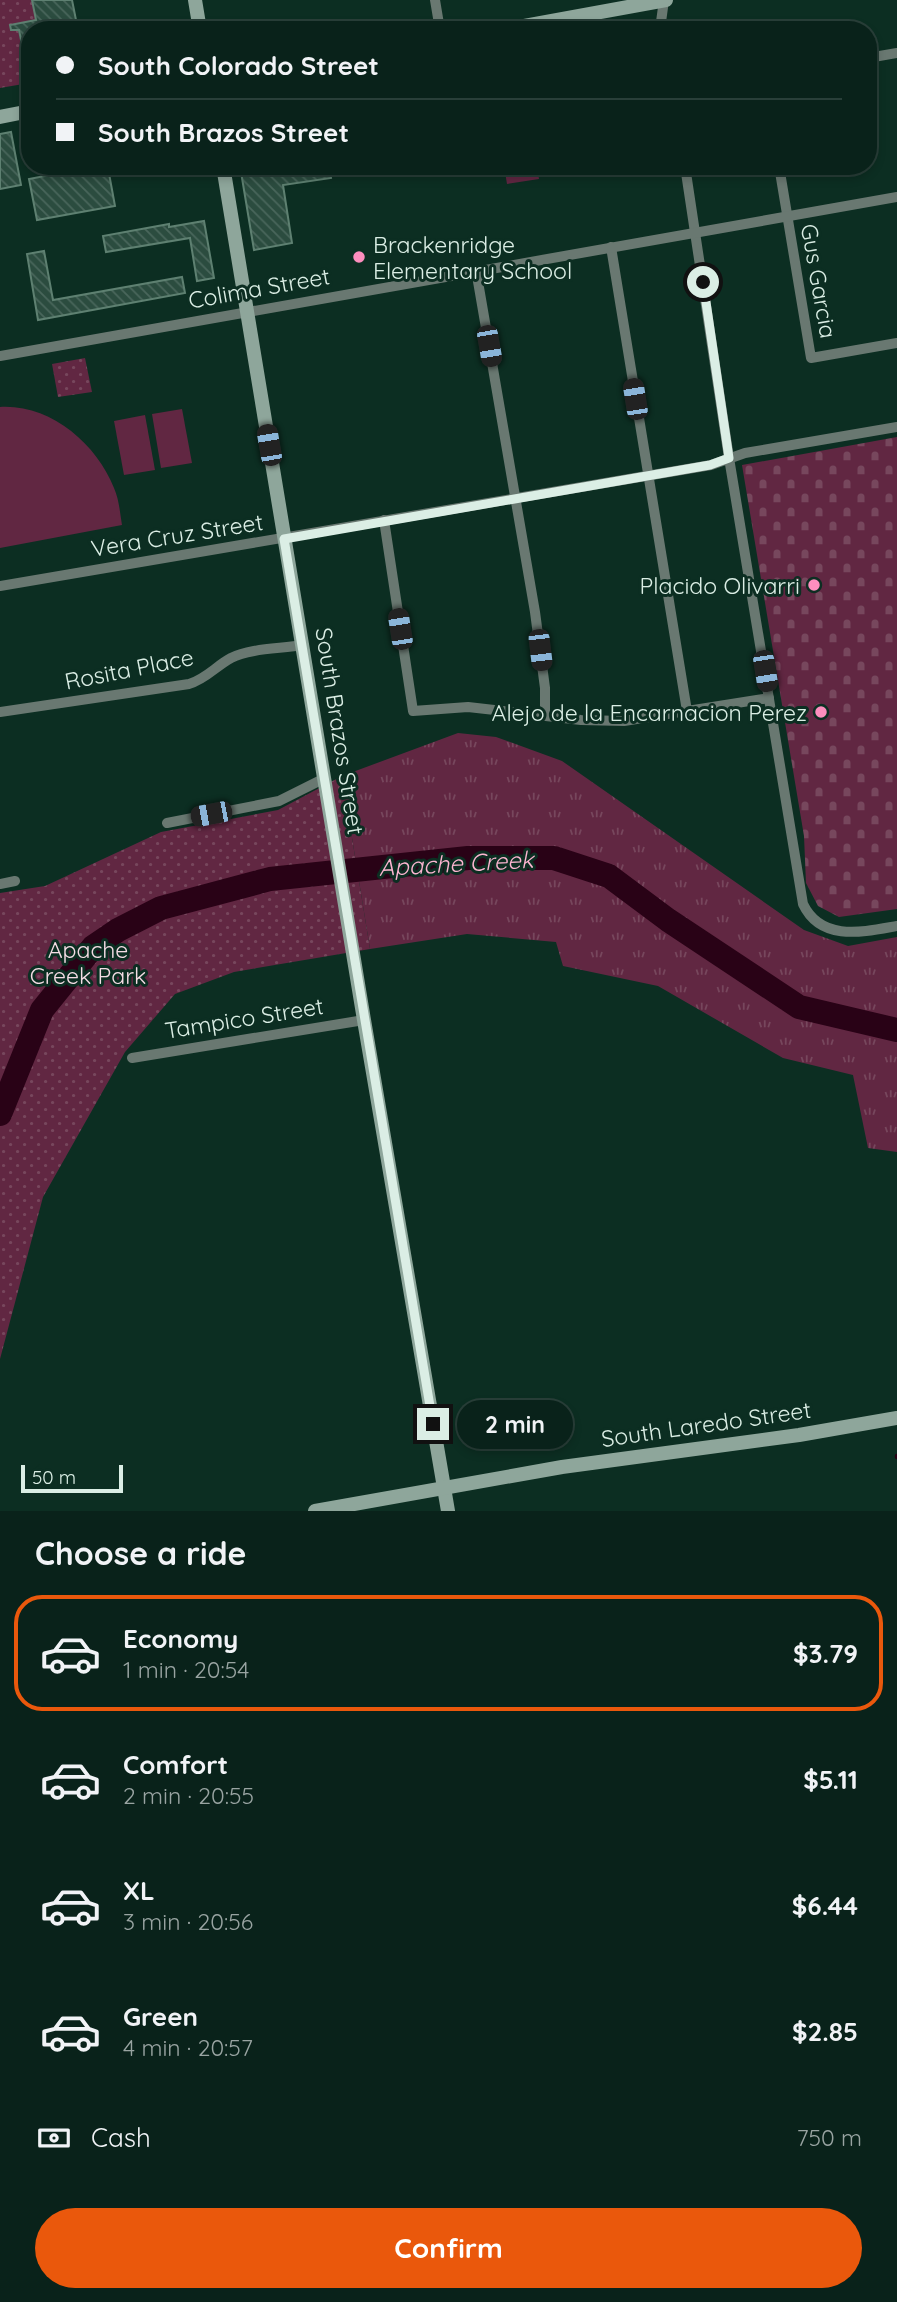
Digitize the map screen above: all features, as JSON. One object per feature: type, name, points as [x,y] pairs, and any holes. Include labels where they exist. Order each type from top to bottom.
[{"type":"street","points":[[195,0],[198,21]]},
{"type":"street","points":[[435,0],[438,21]]},
{"type":"street","points":[[551,21],[665,0],[663,21]]},
{"type":"street","points":[[877,56],[897,53]]},
{"type":"street","points":[[0,117],[21,113]]},
{"type":"street","name":"South Brazos Street","points":[[224,175],[363,1020],[448,1511]]},
{"type":"street","points":[[686,175],[729,458],[803,904],[808,916],[834,932],[850,933],[897,926]]},
{"type":"street","name":"Gus Garcia","points":[[780,175],[811,358],[897,343]]},
{"type":"street","name":"Colima Street","points":[[0,356],[897,197]]},
{"type":"street","points":[[611,247],[687,711]]},
{"type":"street","points":[[476,270],[537,625],[545,688],[545,715]]},
{"type":"street","name":"Vera Cruz Street","points":[[0,586],[710,465],[745,453],[897,427]]},
{"type":"street","points":[[384,520],[413,711],[468,707],[581,720],[624,721],[769,698]]},
{"type":"street","name":"Rosita Place","points":[[0,712],[189,684],[202,680],[230,659],[242,654],[303,645]]},
{"type":"street","points":[[166,823],[279,801],[324,778]]},
{"type":"street","points":[[0,884],[15,881]]},
{"type":"street","name":"Tampico Street","points":[[132,1058],[363,1020]]},
{"type":"street","name":"South Laredo Street","points":[[315,1511],[562,1467],[799,1435],[897,1418]]},
{"type":"green space","points":[[0,0],[32,0],[36,20],[21,21],[17,24],[21,44],[21,84],[0,88]]},
{"type":"green space","points":[[506,175],[538,175],[539,179],[507,184]]},
{"type":"green space","points":[[85,358],[92,392],[58,397],[52,364]]},
{"type":"green space","points":[[0,407],[19,408],[53,419],[83,442],[96,456],[114,488],[122,525],[0,548]]},
{"type":"green space","points":[[182,409],[192,463],[161,468],[152,414]]},
{"type":"green space","points":[[145,415],[155,470],[124,475],[114,421]]},
{"type":"green space","points":[[897,437],[897,909],[839,917],[818,906],[806,883],[804,836],[742,465]]},
{"type":"green space","points":[[458,733],[496,737],[562,761],[804,930],[848,946],[897,937],[897,1152],[868,1148],[853,1075],[783,1058],[658,986],[563,966],[556,942],[467,934],[370,949],[342,776]]},
{"type":"green space","name":"Apache Creek Park","points":[[342,776],[370,949],[234,972],[175,994],[125,1052],[43,1197],[0,1359],[0,893],[45,886],[161,832],[278,810]]},
{"type":"building","points":[[32,0],[72,0],[76,21],[31,21],[36,20]]},
{"type":"building","points":[[21,23],[21,40],[19,30],[11,30],[10,25]]},
{"type":"building","points":[[11,132],[21,185],[0,189],[0,134]]},
{"type":"building","points":[[50,175],[109,175],[115,206],[37,220],[29,179]]},
{"type":"building","points":[[242,175],[330,175],[331,178],[283,185],[292,243],[254,250]]},
{"type":"building","points":[[204,221],[214,278],[197,281],[190,238],[106,252],[103,236],[169,224],[169,227]]},
{"type":"building","points":[[44,251],[53,300],[182,277],[185,293],[38,320],[27,254]]},
{"type":"waterway","name":"Apache Creek","points":[[0,1114],[42,1010],[93,947],[118,930],[161,908],[270,879],[468,858],[554,858],[609,876],[668,920],[799,1007],[897,1030]]},
{"type":"place","name":"Brackenridge Elementary School","points":[[359,257]]},
{"type":"place","name":"Placido Olivarri","points":[[814,585]]},
{"type":"place","name":"Alejo de la Encarnacion Perez","points":[[821,712]]},
{"type":"route","points":[[433,1424],[284,539],[710,465],[729,458],[703,282]]}]
